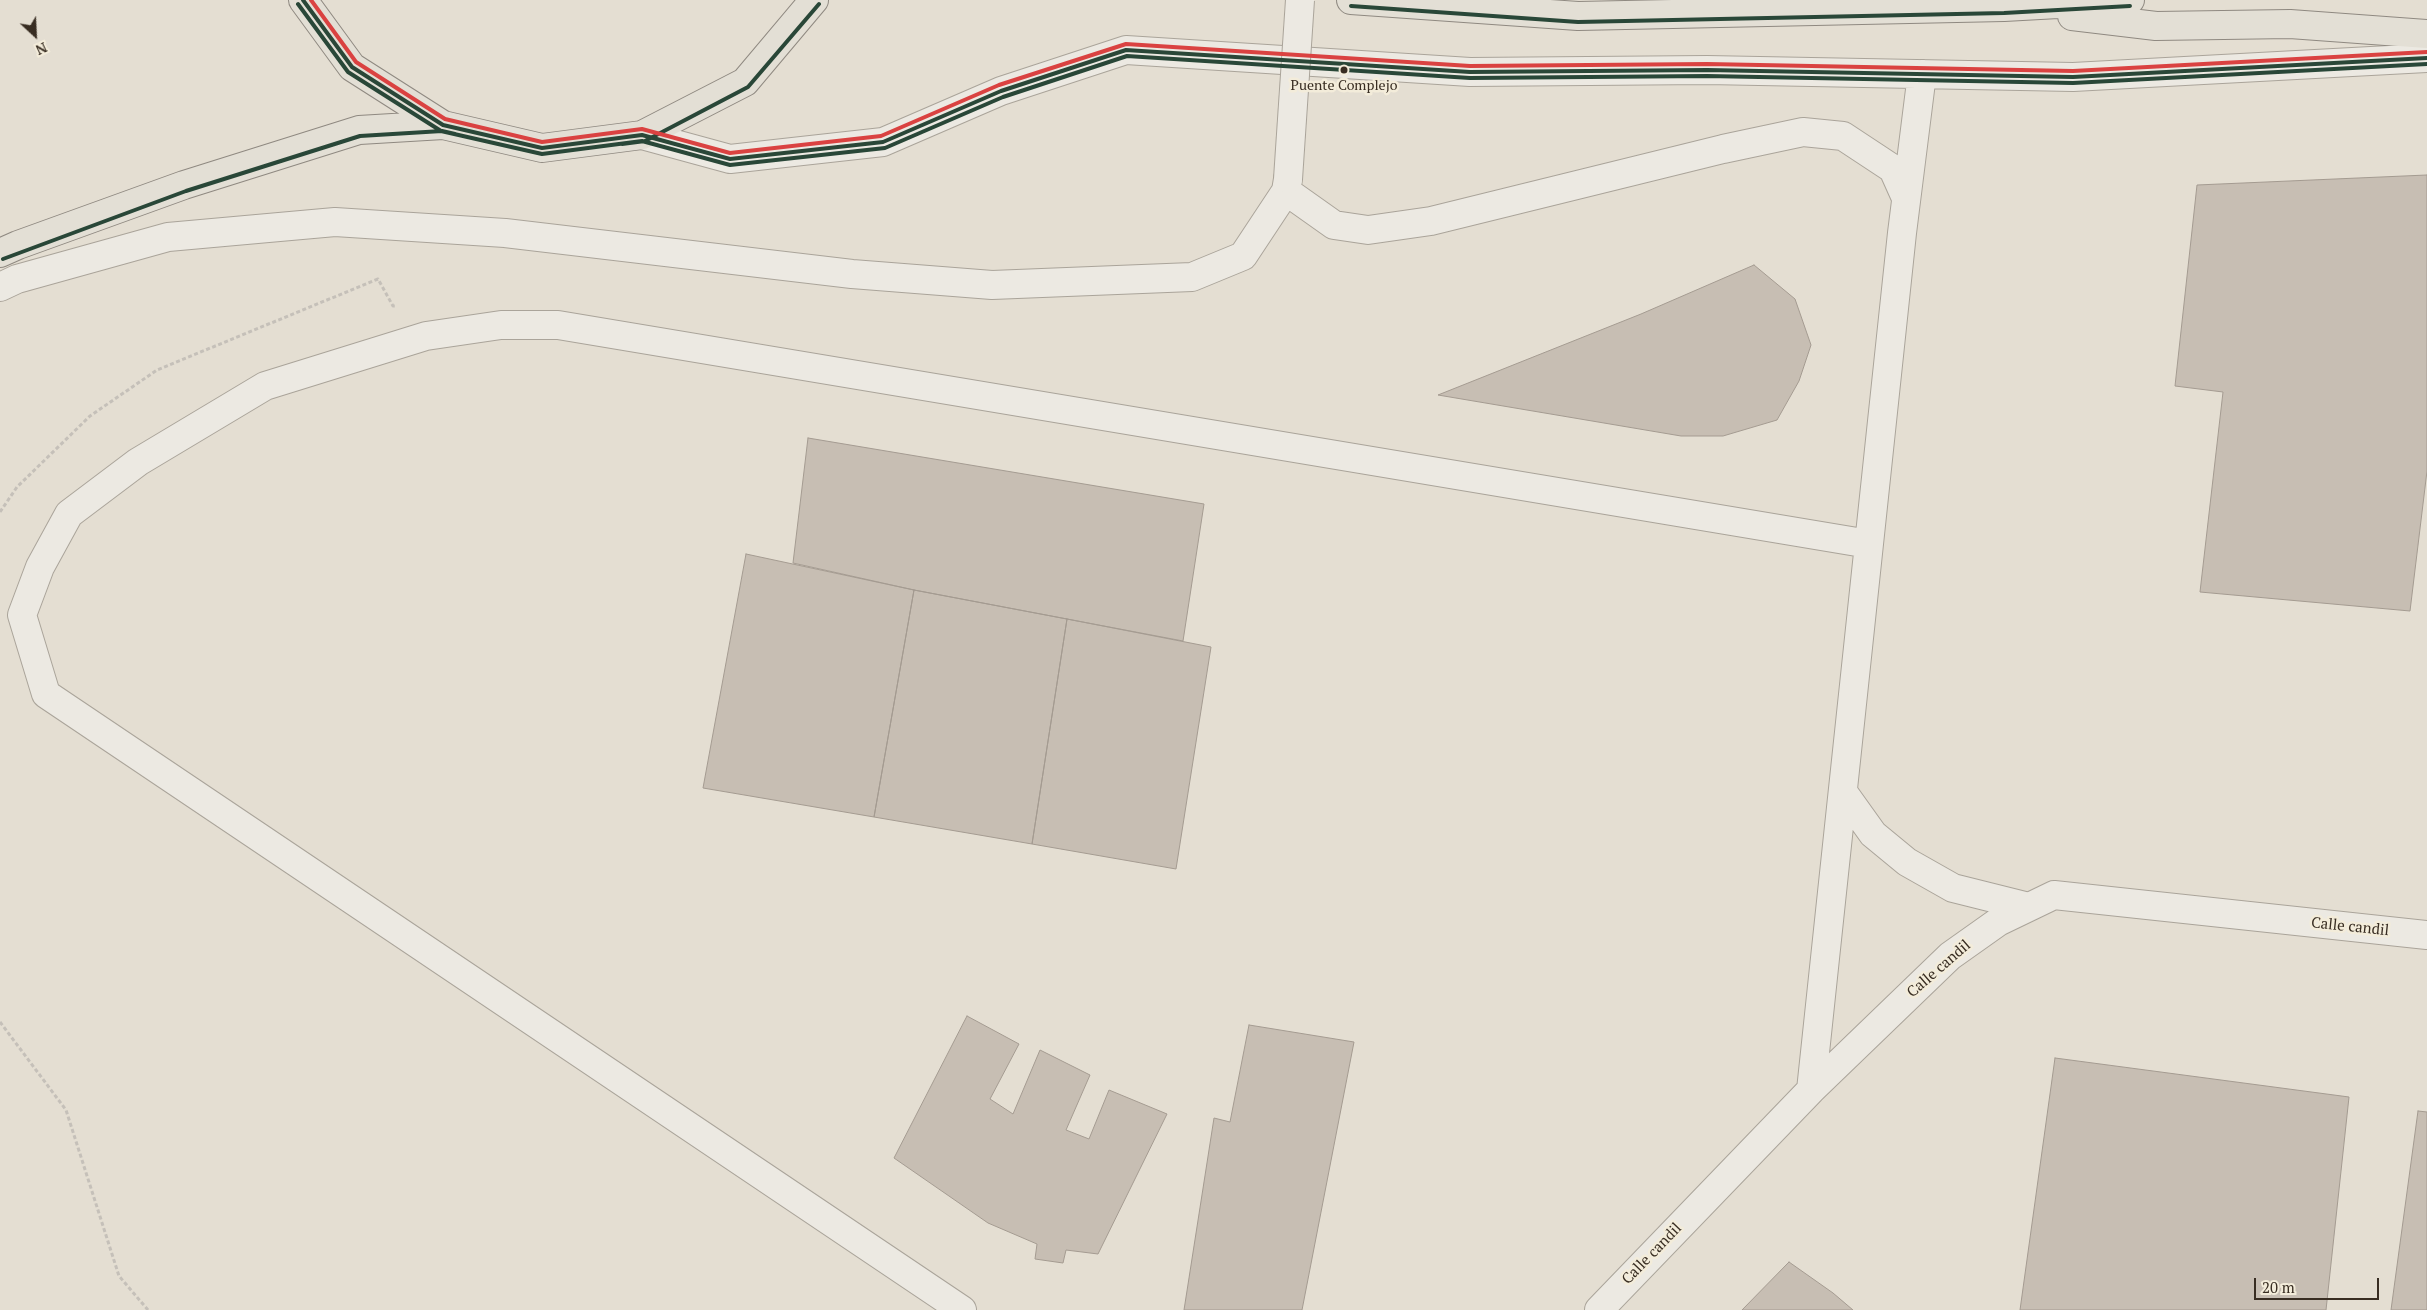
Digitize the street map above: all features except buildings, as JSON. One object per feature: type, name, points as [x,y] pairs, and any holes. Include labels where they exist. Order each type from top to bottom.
[{"type":"main road","points":[[303,0],[352,67],[443,125]]},
{"type":"main road","points":[[0,253],[184,185],[359,130],[443,125],[542,148],[642,135],[745,82],[814,0]]},
{"type":"main road","points":[[1351,0],[1578,16],[2004,7],[2130,0]]},
{"type":"main road","points":[[2004,7],[2156,26],[2290,24],[2427,34]]},
{"type":"street","points":[[0,288],[17,279],[168,237],[335,222],[505,233],[852,274],[992,285],[1192,278],[1243,256],[1287,185],[1300,0]]},
{"type":"street","points":[[642,135],[730,159],[883,142],[1001,91],[1126,50],[1470,72],[1707,70],[2073,78],[2427,58]]},
{"type":"street","points":[[1811,1090],[1906,198],[1922,74]]},
{"type":"street","points":[[1287,185],[1334,225],[1368,230],[1431,220],[1723,149],[1803,132],[1843,136],[1892,169],[1906,198]]},
{"type":"street","points":[[962,1310],[46,694],[22,615],[40,567],[69,514],[138,462],[265,386],[426,336],[501,325],[558,325],[1870,544]]},
{"type":"street","points":[[1843,792],[1873,834],[1907,862],[1953,888],[2029,907]]},
{"type":"street","name":"Calle candil","points":[[1598,1310],[1811,1090],[1950,956],[1998,922],[2054,895],[2427,935]]},
{"type":"path","points":[[0,1022],[66,1110],[120,1276],[148,1310]]},
{"type":"transit line","points":[[303,0],[352,67],[443,125],[542,148],[642,135],[730,159],[883,142],[1001,91],[1126,50],[1470,72],[1707,70],[2073,77],[2427,58]]},
{"type":"transit line","points":[[311,0],[356,62],[445,119],[542,142],[642,129],[730,153],[881,136],[999,85],[1126,44],[1470,66],[1707,64],[2073,71],[2427,52]]},
{"type":"transit line","points":[[298,4],[348,72],[441,131],[542,154],[642,141],[730,165],[885,148],[1003,97],[1127,56],[1470,78],[1707,76],[2073,83],[2427,64]]},
{"type":"transit line","points":[[622,144],[645,141],[748,87],[819,4]]},
{"type":"transit line","points":[[1351,6],[1578,22],[2004,13],[2130,6]]},
{"type":"transit line","points":[[3,259],[186,191],[360,136],[442,131],[455,134]]},
{"type":"place","name":"Puente Complejo","points":[[1344,70]]}]
